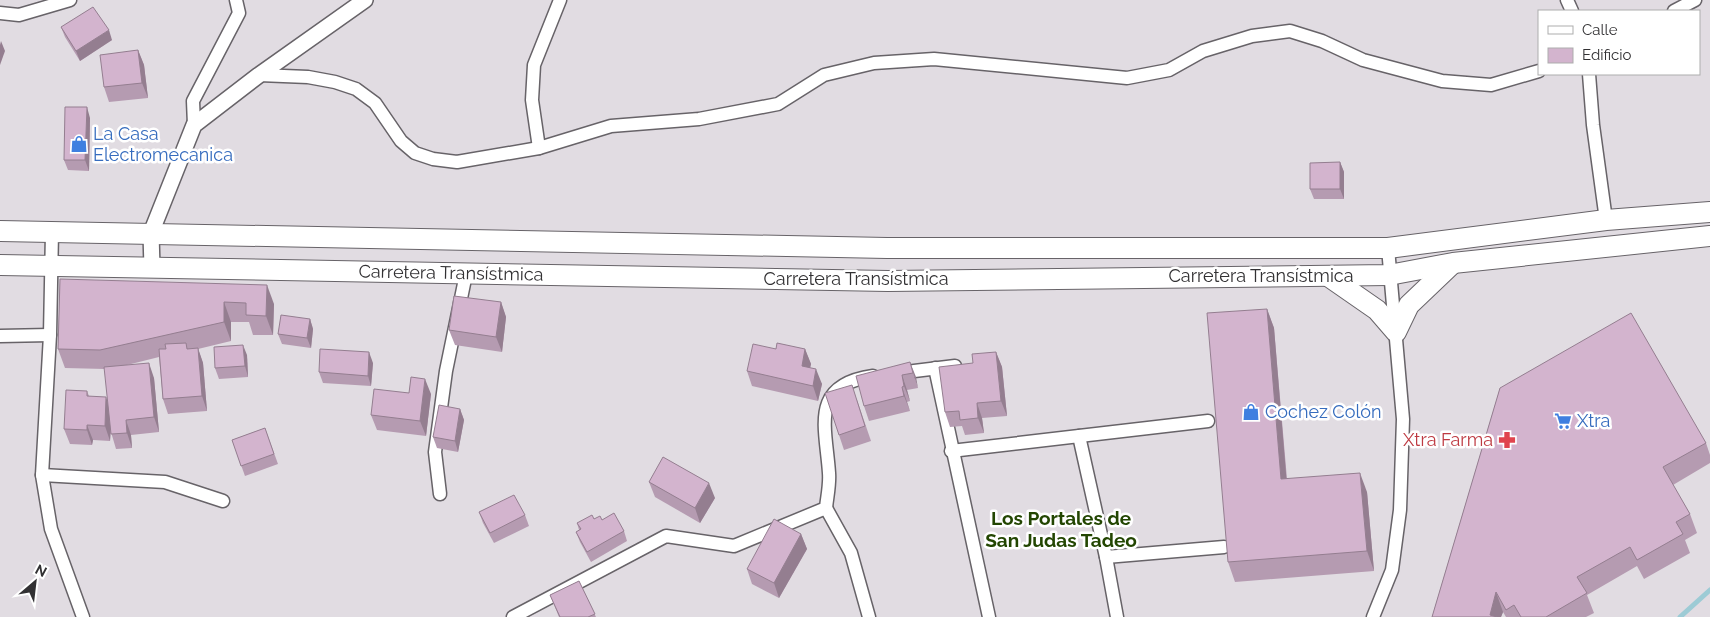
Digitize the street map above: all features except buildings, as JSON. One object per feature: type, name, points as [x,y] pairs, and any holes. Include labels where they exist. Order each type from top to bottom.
[{"type":"main road","name":"Carretera Transístmica","points":[[0,231],[887,248],[1388,248],[1606,220],[1710,212]]},
{"type":"main road","name":"Carretera Transístmica","points":[[0,265],[888,281],[1389,275],[1453,263],[1710,236]]},
{"type":"main road","points":[[1328,276],[1377,310],[1396,332],[1409,305],[1453,263]]},
{"type":"street","points":[[0,13],[19,15],[70,0]]},
{"type":"street","points":[[152,268],[151,233],[194,125],[194,101],[239,13],[236,0]]},
{"type":"street","points":[[194,125],[258,75],[365,0]]},
{"type":"street","points":[[538,148],[532,100],[534,65],[560,0]]},
{"type":"street","points":[[1676,10],[1695,0]]},
{"type":"street","points":[[258,75],[308,77],[335,82],[356,89],[375,103],[401,141],[415,152],[433,159],[457,162],[538,148],[611,126],[699,119],[778,104],[824,75],[874,64],[934,59],[1127,78],[1170,70],[1203,51],[1252,36],[1290,31],[1322,41],[1363,60],[1442,81],[1491,85],[1538,71]]},
{"type":"street","points":[[1589,75],[1593,125],[1606,220]]},
{"type":"street","points":[[52,232],[50,335],[42,475],[51,528],[83,617]]},
{"type":"street","points":[[1373,617],[1392,570],[1400,510],[1403,419],[1388,248]]},
{"type":"street","points":[[440,494],[435,452],[446,371],[466,274]]},
{"type":"street","points":[[0,336],[50,335]]},
{"type":"street","points":[[869,617],[851,554],[826,508],[829,476],[823,414],[832,395],[841,386],[865,377],[968,364]]},
{"type":"street","points":[[935,368],[951,451],[989,617]]},
{"type":"street","points":[[951,451],[1208,421]]},
{"type":"street","points":[[1079,436],[1106,557],[1117,617]]},
{"type":"street","points":[[42,475],[165,482],[223,501]]},
{"type":"street","points":[[513,617],[666,536],[734,546],[826,508]]},
{"type":"street","points":[[1106,557],[1224,547]]},
{"type":"waterway","points":[[1680,617],[1710,590]]},
{"type":"place","name":"La Casa Electromecanica","points":[[79,144]]},
{"type":"place","name":"Cochez Colón","points":[[1251,412]]},
{"type":"place","name":"Xtra","points":[[1563,421]]},
{"type":"place","name":"Xtra Farma","points":[[1507,440]]},
{"type":"district","name":"Los Portales de San Judas Tadeo","points":[[1061,529]]}]
